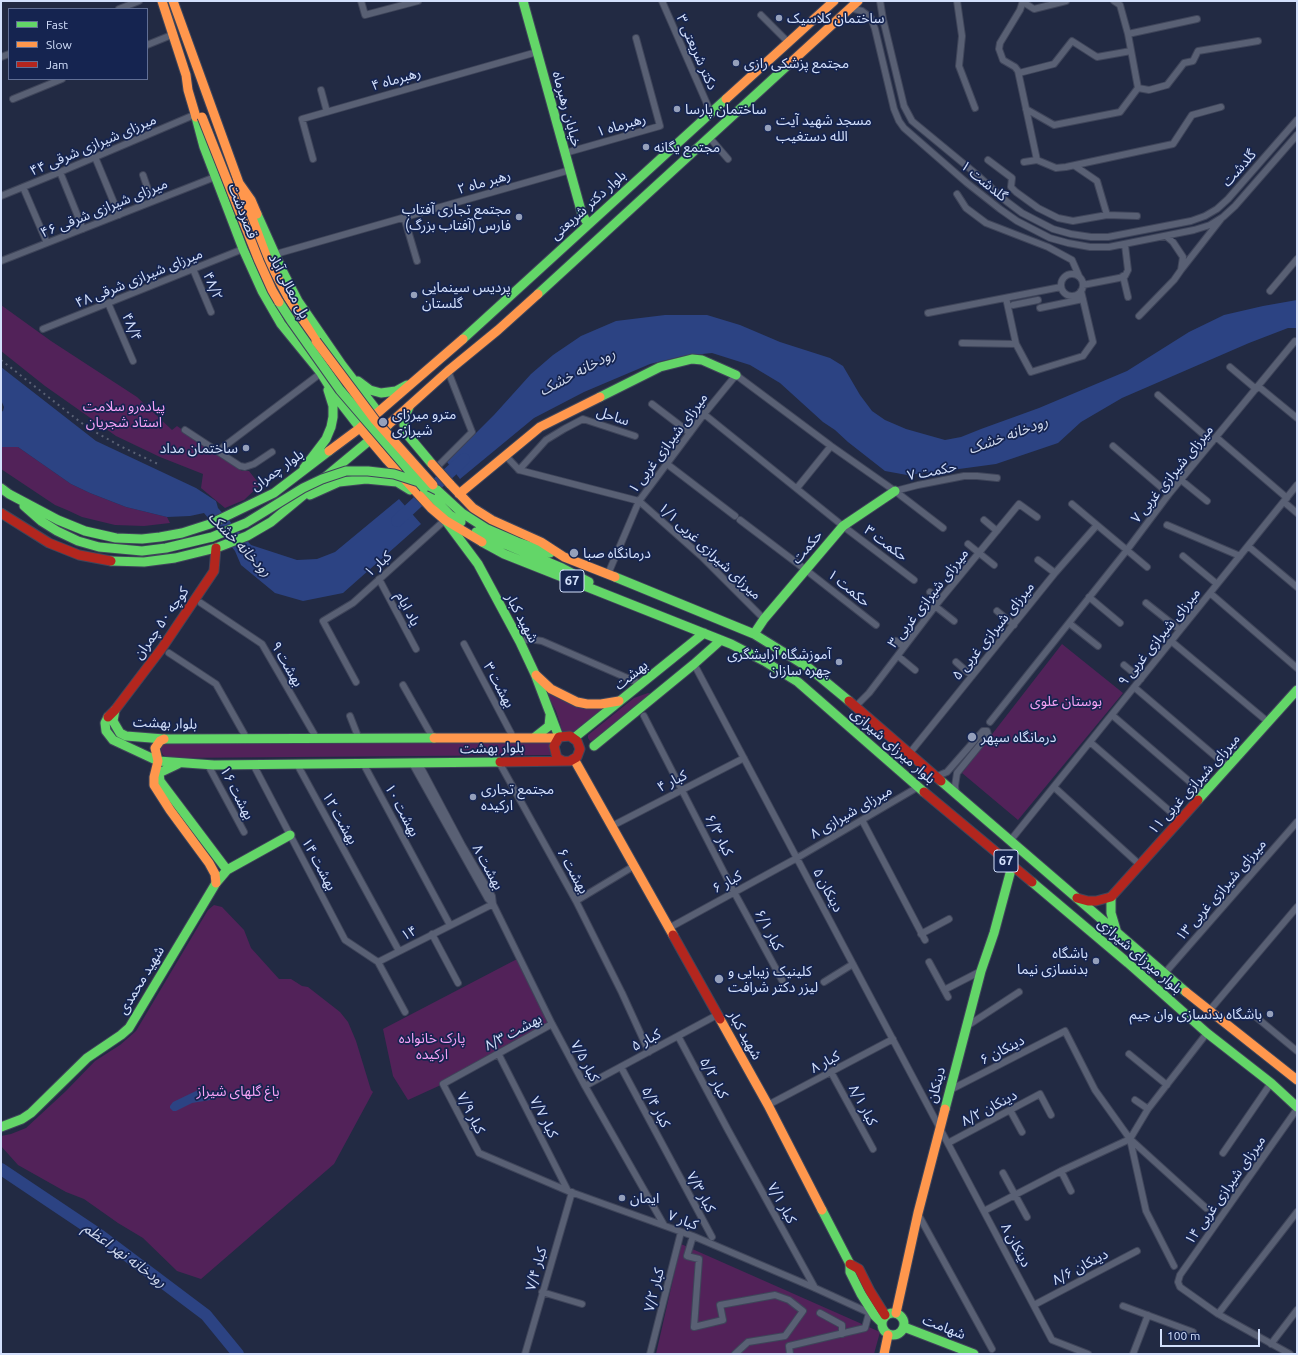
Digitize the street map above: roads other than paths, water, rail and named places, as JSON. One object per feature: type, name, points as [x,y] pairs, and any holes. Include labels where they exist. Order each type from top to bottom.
[{"type":"main road","points":[[162,1],[174,34]]},
{"type":"main road","name":"قصردشت","points":[[173,1],[239,183],[251,200],[283,272],[298,301],[342,365],[388,425]]},
{"type":"main road","name":"خیابان رهبرماه","points":[[523,1],[582,214],[588,224]]},
{"type":"main road","points":[[1,513],[49,543],[79,555],[110,561],[152,561],[174,558],[216,548],[247,536],[271,522],[388,425],[448,371],[512,318],[858,1]]},
{"type":"main road","name":"بلوار دکتر شریعتی","points":[[360,428],[488,316],[831,2]]},
{"type":"main road","name":"پل معالی آباد","points":[[174,34],[198,116],[272,290],[292,322],[340,390],[416,490]]},
{"type":"main road","points":[[785,45],[794,60]]},
{"type":"main road","name":"قصردشت","points":[[198,116],[215,177],[243,249],[262,291],[281,324],[323,377],[336,397],[360,428],[387,460],[416,490]]},
{"type":"main road","name":"پل معالی آباد","points":[[239,183],[267,258],[288,297],[316,341],[375,420],[437,490]]},
{"type":"main road","points":[[501,304],[502,315],[512,318]]},
{"type":"main road","points":[[488,316],[497,319],[500,326],[498,330]]},
{"type":"main road","points":[[459,494],[540,427],[660,367],[692,359],[702,360],[736,375]]},
{"type":"main road","points":[[350,376],[370,390],[381,393],[396,391],[409,384]]},
{"type":"main road","points":[[323,377],[333,386],[352,411],[355,412],[362,407],[366,397]]},
{"type":"main road","points":[[303,469],[326,439],[333,417],[332,406],[323,377]]},
{"type":"main road","points":[[387,460],[391,450],[398,443],[411,440],[406,433],[404,425],[409,407]]},
{"type":"main road","name":"بلوار چمران","points":[[1,488],[58,520],[85,531],[116,538],[142,539],[160,537],[182,533],[210,524],[274,493],[303,469],[360,428]]},
{"type":"main road","name":"بلوار میرزای شیرازی","points":[[411,440],[473,508],[492,520],[541,542],[564,557],[754,634],[809,668],[1164,974],[1297,1080]]},
{"type":"main road","points":[[325,454],[336,460],[337,467]]},
{"type":"main road","points":[[14,496],[41,521],[78,541],[99,547],[142,551],[166,548],[212,537],[246,523],[303,488],[322,479],[346,471],[368,470],[394,474],[425,484],[437,490],[472,521],[499,536],[564,557]]},
{"type":"main road","points":[[291,506],[315,492],[340,482],[366,479],[397,482],[416,490],[475,531],[562,568],[643,609]]},
{"type":"main road","name":"بلوار میرزای شیرازی","points":[[416,490],[431,508],[445,520],[504,554],[721,640],[764,661],[798,682],[918,787],[1128,964],[1207,1033],[1271,1083],[1297,1108]]},
{"type":"main road","name":"حکمت","points":[[754,634],[764,619],[843,526],[895,491]]},
{"type":"main road","name":"شهید کبار","points":[[445,520],[478,564],[520,642],[536,674],[541,692],[559,738]]},
{"type":"main road","name":"کوچه ۵۰ چمران","points":[[115,710],[162,648],[214,571],[216,548]]},
{"type":"main road","name":"بهشت","points":[[574,738],[704,633]]},
{"type":"main road","points":[[594,746],[721,640]]},
{"type":"main road","points":[[536,674],[551,689],[577,702],[601,704],[620,701]]},
{"type":"main road","name":"میرزای شیرازی غربی ۱۱","points":[[1111,897],[1297,690]]},
{"type":"main road","name":"بلوار بهشت","points":[[115,710],[113,721],[116,727],[126,736],[164,739],[559,738]]},
{"type":"main road","name":"بلوار بهشت","points":[[115,710],[108,716],[105,723],[106,731],[113,740],[158,761],[180,764],[208,765],[563,761]]},
{"type":"main road","points":[[536,737],[549,726],[550,715]]},
{"type":"main road","points":[[566,735],[574,738],[579,744],[580,749],[574,759],[570,761],[563,761],[557,758],[553,750],[555,742],[559,738],[566,735]]},
{"type":"main road","points":[[164,739],[160,741],[155,748],[158,761],[154,777],[154,785],[170,810],[209,863],[215,874],[216,884]]},
{"type":"main road","name":"شهید کبار","points":[[574,759],[768,1106],[850,1264],[850,1272],[861,1294],[878,1317]]},
{"type":"main road","points":[[180,764],[162,771],[159,774],[160,781],[227,870]]},
{"type":"main road","name":"شهید محمدی","points":[[1,1127],[22,1119],[31,1113],[87,1058],[129,1028],[216,884],[227,870],[290,835]]},
{"type":"main road","name":"دینکان","points":[[896,1313],[918,1213],[966,1026],[981,971],[994,933],[1012,866]]},
{"type":"main road","points":[[1077,898],[1088,901],[1096,901],[1111,897],[1111,913],[1117,932]]},
{"type":"main road","points":[[888,1313],[896,1313],[902,1317],[904,1327],[900,1333],[896,1335],[888,1335],[882,1330],[878,1317],[888,1313]]},
{"type":"main road","name":"شهامت","points":[[904,1327],[974,1354]]},
{"type":"main road","points":[[884,1354],[888,1335]]},
{"type":"street","points":[[122,8],[139,1]]},
{"type":"street","points":[[361,1],[365,15],[418,1]]},
{"type":"street","name":"۳ دکتر شریعتی","points":[[662,1],[711,113]]},
{"type":"street","name":"گلدشت ۱","points":[[880,1],[904,106],[912,121],[1022,213],[1053,229],[1070,234],[1091,237],[1108,237],[1191,221]]},
{"type":"street","points":[[957,1],[962,36],[960,66],[975,108]]},
{"type":"street","points":[[1037,160],[1019,73],[1015,67],[1003,60],[998,49],[1000,43],[1020,10],[1023,1],[1034,9],[1066,1]]},
{"type":"street","points":[[1026,109],[1054,125],[1120,112],[1138,88],[1128,34],[1120,5],[1114,1]]},
{"type":"street","name":"گلدشت ۱","points":[[850,8],[862,11],[871,18],[894,109],[899,121],[912,135],[967,183],[1017,221],[1050,238],[1090,247],[1125,245],[1194,230]]},
{"type":"street","points":[[761,15],[785,45]]},
{"type":"street","points":[[1128,34],[1197,19]]},
{"type":"street","points":[[148,45],[174,34]]},
{"type":"street","name":"۱ رهبرماه","points":[[565,153],[660,126],[636,38]]},
{"type":"street","points":[[1019,73],[1054,64],[1072,41],[1097,57],[1131,51]]},
{"type":"street","points":[[1138,88],[1149,90],[1167,85],[1184,63],[1193,61],[1198,51],[1258,41]]},
{"type":"street","name":"۴ رهبرماه","points":[[313,159],[302,119],[537,52]]},
{"type":"street","points":[[883,63],[893,60]]},
{"type":"street","points":[[13,98],[59,80]]},
{"type":"street","points":[[321,90],[327,112]]},
{"type":"street","points":[[1024,162],[1037,160],[1056,168],[1075,166],[1173,144],[1192,115],[1221,107]]},
{"type":"street","name":"۴۴ میرزای شیرازی شرقی","points":[[1,196],[198,116]]},
{"type":"street","name":"گلدشت","points":[[1191,221],[1205,216],[1217,209],[1228,199],[1296,123]]},
{"type":"street","name":"گلدشت","points":[[1194,230],[1210,225],[1223,217],[1235,206],[1297,135]]},
{"type":"street","points":[[709,137],[728,160]]},
{"type":"street","points":[[95,157],[119,215]]},
{"type":"street","points":[[988,160],[1012,178],[1012,187],[1016,192],[1038,208],[1058,218],[1073,221],[1107,215],[1138,216]]},
{"type":"street","points":[[1075,166],[1097,181],[1107,215]]},
{"type":"street","name":"۲ رهبر ماه","points":[[276,254],[570,170]]},
{"type":"street","points":[[60,172],[83,229]]},
{"type":"street","points":[[967,183],[975,174]]},
{"type":"street","points":[[142,175],[152,202]]},
{"type":"street","name":"۴۶ میرزای شیرازی شرقی","points":[[1,261],[215,177]]},
{"type":"street","points":[[23,187],[46,243]]},
{"type":"street","points":[[957,194],[966,208],[986,224],[1048,247],[1072,260],[1079,276],[1083,281],[1081,291],[1093,342],[1083,356],[1031,372],[1016,344],[1006,298]]},
{"type":"street","points":[[404,217],[417,261]]},
{"type":"street","points":[[1139,316],[1174,280],[1223,217]]},
{"type":"street","points":[[1166,236],[1176,245],[1183,257],[1180,271]]},
{"type":"street","points":[[1083,285],[1123,276],[1128,270],[1125,245]]},
{"type":"street","name":"۴۸ میرزای شیرازی شرقی","points":[[43,329],[243,249]]},
{"type":"street","points":[[1270,291],[1297,259]]},
{"type":"street","name":"۴۸/۲","points":[[192,270],[211,312]]},
{"type":"street","points":[[1079,276],[1068,274],[1062,280],[1062,287],[1068,295],[1075,295],[1081,291]]},
{"type":"street","points":[[1123,276],[1128,298]]},
{"type":"street","points":[[928,313],[1062,287]]},
{"type":"street","points":[[1036,292],[1040,311],[1083,299]]},
{"type":"street","points":[[1014,305],[1038,300]]},
{"type":"street","name":"۴۸/۴","points":[[108,303],[133,361]]},
{"type":"street","name":"۷ میرزای شیرازی غربی","points":[[990,722],[1127,550],[1169,494],[1296,342]]},
{"type":"street","points":[[962,343],[1016,344]]},
{"type":"street","points":[[1230,367],[1295,417]]},
{"type":"street","points":[[434,466],[472,432],[448,371]]},
{"type":"street","points":[[736,375],[831,446],[895,491],[943,528]]},
{"type":"street","name":"۱ میرزای شیرازی غربی","points":[[608,574],[638,501],[704,414],[736,375]]},
{"type":"street","points":[[218,451],[323,377]]},
{"type":"street","points":[[1158,395],[1214,440],[1250,466],[1297,513]]},
{"type":"street","points":[[652,404],[690,433]]},
{"type":"street","name":"۳ حکمت","points":[[704,414],[843,526],[914,580]]},
{"type":"street","name":"ساحل","points":[[519,470],[546,440],[583,419],[635,436]]},
{"type":"street","points":[[185,430],[240,466],[245,467],[254,464],[272,452]]},
{"type":"street","points":[[797,488],[831,446]]},
{"type":"street","points":[[1113,446],[1169,494]]},
{"type":"street","points":[[505,455],[519,470],[638,501]]},
{"type":"street","name":"۱ حکمت","points":[[667,464],[876,625]]},
{"type":"street","name":"۷ حکمت","points":[[895,491],[964,476],[997,478]]},
{"type":"street","points":[[1181,480],[1207,501]]},
{"type":"street","name":"میرزای شیرازی غربی ۹","points":[[1010,841],[1297,485]]},
{"type":"street","name":"۱/۱ میرزای شیرازی غربی","points":[[638,501],[700,556],[764,619]]},
{"type":"street","name":"۳ میرزای شیرازی غربی","points":[[855,707],[869,693],[935,606],[1019,504],[1037,517]]},
{"type":"street","points":[[1072,504],[1147,567]]},
{"type":"street","name":"۱ کبار","points":[[356,682],[323,621],[353,603],[445,520]]},
{"type":"street","points":[[984,520],[997,531]]},
{"type":"street","name":"۵ میرزای شیرازی غربی","points":[[909,754],[1055,573],[1097,525]]},
{"type":"street","points":[[1168,525],[1240,556]]},
{"type":"street","points":[[968,544],[994,565]]},
{"type":"street","points":[[1248,546],[1297,587]]},
{"type":"street","points":[[1183,556],[1217,584]]},
{"type":"street","points":[[1038,560],[1055,573]]},
{"type":"street","name":"یاد ایام","points":[[379,580],[416,649]]},
{"type":"street","points":[[930,592],[940,600]]},
{"type":"street","points":[[1210,593],[1297,668]]},
{"type":"street","points":[[1089,597],[1120,623]]},
{"type":"street","points":[[1146,602],[1180,630]]},
{"type":"street","name":"۹ بهشت","points":[[201,603],[262,644],[317,739]]},
{"type":"street","points":[[935,606],[954,621]]},
{"type":"street","points":[[997,611],[1014,625]]},
{"type":"street","points":[[1069,622],[1098,646]]},
{"type":"street","points":[[520,642],[529,639],[542,641],[640,684]]},
{"type":"street","points":[[896,641],[904,647]]},
{"type":"street","points":[[1171,642],[1268,722]]},
{"type":"street","name":"۳ بهشت","points":[[464,644],[513,737]]},
{"type":"street","points":[[169,653],[216,684],[247,739]]},
{"type":"street","points":[[898,656],[915,670]]},
{"type":"street","points":[[956,662],[972,676]]},
{"type":"street","name":"۵ دینکان","points":[[694,664],[940,1128]]},
{"type":"street","points":[[1124,665],[1141,679]]},
{"type":"street","points":[[403,685],[433,738]]},
{"type":"street","points":[[1134,687],[1228,767]]},
{"type":"street","points":[[1112,715],[1204,794]]},
{"type":"street","points":[[350,716],[359,739]]},
{"type":"street","name":"۶/۳ کبار","points":[[644,716],[734,892]]},
{"type":"street","points":[[935,777],[946,772],[983,730],[986,731],[988,735],[957,773],[955,786],[956,794]]},
{"type":"street","points":[[1090,742],[1180,820]]},
{"type":"street","name":"۴ کبار","points":[[612,826],[744,758]]},
{"type":"street","name":"۶ بهشت","points":[[499,762],[576,901],[622,993],[649,1052]]},
{"type":"street","name":"۱۰ بهشت","points":[[363,763],[450,925]]},
{"type":"street","name":"۸ بهشت","points":[[415,763],[488,899],[493,904]]},
{"type":"street","name":"۱۴ بهشت","points":[[253,764],[344,940],[378,962]]},
{"type":"street","name":"۱۲ بهشت","points":[[297,764],[399,951]]},
{"type":"street","name":"۱۶ بهشت","points":[[208,765],[244,832]]},
{"type":"street","name":"۸ میرزای شیرازی","points":[[797,858],[918,787]]},
{"type":"street","points":[[1054,787],[1140,865]]},
{"type":"street","points":[[862,820],[923,937],[949,919]]},
{"type":"street","name":"۱۳ میرزای شیرازی غربی","points":[[1164,974],[1297,822]]},
{"type":"street","name":"۶ کبار","points":[[668,928],[797,858]]},
{"type":"street","points":[[576,901],[634,866]]},
{"type":"street","name":"۶/۱ کبار","points":[[734,892],[782,980]]},
{"type":"street","name":"۱۴","points":[[378,962],[493,904]]},
{"type":"street","name":"۷/۵ کبار","points":[[493,904],[552,1024],[585,1086],[664,1225]]},
{"type":"street","points":[[1209,1011],[1297,907]]},
{"type":"street","points":[[432,934],[458,984]]},
{"type":"street","points":[[378,962],[405,1012]]},
{"type":"street","points":[[929,962],[948,997]]},
{"type":"street","points":[[824,982],[853,964]]},
{"type":"street","points":[[944,990],[981,971]]},
{"type":"street","points":[[966,1026],[1018,992]]},
{"type":"street","points":[[1250,1012],[1297,1051]]},
{"type":"street","name":"۵ کبار","points":[[585,1086],[718,1015]]},
{"type":"street","name":"بهشت ۸/۳","points":[[443,1084],[552,1024]]},
{"type":"street","name":"دینکان ۶","points":[[950,1090],[1065,1031],[1096,1090],[1130,1139]]},
{"type":"street","points":[[984,1211],[1061,1171],[1130,1139],[1148,1109],[1207,1033]]},
{"type":"street","name":"۵/۲ کبار","points":[[678,1036],[728,1130]]},
{"type":"street","name":"۸ کبار","points":[[768,1106],[893,1040]]},
{"type":"street","name":"۷/۷ کبار","points":[[498,1054],[570,1191]]},
{"type":"street","points":[[1129,1054],[1167,1085]]},
{"type":"street","name":"۵/۴ کبار","points":[[621,1067],[669,1158]]},
{"type":"street","name":"۸/۱ کبار","points":[[831,1072],[873,1148]]},
{"type":"street","points":[[1223,1153],[1271,1083]]},
{"type":"street","name":"۷/۹ کبار","points":[[443,1084],[479,1154]]},
{"type":"street","name":"دینکان ۸/۲","points":[[948,1143],[1040,1094],[1052,1115]]},
{"type":"street","points":[[1136,1100],[1148,1109]]},
{"type":"street","name":"۱۴ میرزای شیرازی غربی","points":[[1218,1314],[1180,1287],[1178,1282],[1180,1275],[1297,1108]]},
{"type":"street","points":[[1010,1110],[1022,1132]]},
{"type":"street","name":"۸ دینکان","points":[[940,1128],[1052,1340],[1088,1354]]},
{"type":"street","name":"۷/۱ کبار","points":[[728,1130],[815,1288]]},
{"type":"street","points":[[1130,1139],[1206,1208]]},
{"type":"street","points":[[1130,1139],[1146,1211],[1174,1266]]},
{"type":"street","name":"۷ کبار","points":[[479,1154],[570,1191],[693,1236],[815,1288],[878,1317]]},
{"type":"street","name":"۷/۳ کبار","points":[[669,1158],[712,1237]]},
{"type":"street","points":[[1061,1171],[1071,1191]]},
{"type":"street","points":[[1003,1173],[1026,1217]]},
{"type":"street","name":"۷/۴ کبار","points":[[525,1354],[570,1191]]},
{"type":"street","points":[[1290,1354],[1218,1314],[1297,1212]]},
{"type":"street","points":[[918,1213],[992,1349]]},
{"type":"street","name":"۷/۲ کبار","points":[[650,1354],[681,1232]]},
{"type":"street","points":[[693,1236],[687,1256],[699,1259],[694,1326],[723,1320],[720,1305],[775,1295],[789,1300],[803,1310],[785,1336],[748,1342],[735,1354]]},
{"type":"street","name":"۸/۶ دینکان","points":[[1034,1305],[1137,1251]]},
{"type":"street","points":[[542,1292],[582,1304]]},
{"type":"street","points":[[1123,1306],[1193,1332]]},
{"type":"street","points":[[1271,1344],[1297,1310]]},
{"type":"street","points":[[820,1313],[842,1325],[842,1334]]},
{"type":"street","points":[[1133,1354],[1148,1315]]},
{"type":"street","points":[[790,1354],[789,1346],[865,1328],[878,1317]]},
{"type":"water","points":[[1297,300],[1297,328],[1288,328],[1249,343],[1122,398],[1081,422],[1058,443],[996,464],[907,475],[885,471],[823,422],[780,383],[750,365],[712,353],[683,356],[650,364],[584,392],[534,418],[460,479],[447,462],[494,415],[531,374],[553,355],[581,336],[616,321],[665,315],[707,315],[740,325],[780,342],[830,358],[843,366],[860,395],[872,411],[885,420],[906,429],[945,440],[961,437],[1039,408],[1127,371],[1189,332],[1224,315]]},
{"type":"water","points":[[1,367],[96,441],[196,488],[216,501],[218,508],[251,545],[297,560],[317,559],[335,552],[399,499],[421,524],[343,593],[303,601],[275,593],[241,565],[235,551],[204,513],[190,516],[167,517],[126,507],[71,484],[18,447],[1,447],[1,412],[3,411],[4,407],[1,400]]},
{"type":"water","points":[[198,1090],[209,1091],[215,1096],[216,1099],[192,1103],[176,1111],[173,1111],[170,1108],[173,1102]]},
{"type":"waterway","name":"رودخانه خشک","points":[[397,521],[464,459]]},
{"type":"waterway","name":"رودخانه نهر اعظم","points":[[1,1169],[101,1236],[206,1315],[238,1354]]},
{"type":"railway","points":[[1,360],[88,428],[122,447],[158,464]]},
{"type":"place","name":"ساختمان کلاسیک","points":[[779,18]]},
{"type":"place","name":"مجتمع پزشکی رازی","points":[[736,63]]},
{"type":"place","name":"ساختمان پارسا","points":[[677,109]]},
{"type":"place","name":"مسجد شهید آیت الله دستغیب","points":[[768,128]]},
{"type":"place","name":"مجتمع یگانه","points":[[646,147]]},
{"type":"place","name":"مجتمع تجاری آفتاب فارس (آفتاب بزرگ)","points":[[519,217]]},
{"type":"place","name":"پردیس سینمایی گلستان","points":[[414,295]]},
{"type":"place","name":"مترو میرزای شیرازی","points":[[383,422]]},
{"type":"place","name":"ساختمان مداد","points":[[246,448]]},
{"type":"place","name":"درمانگاه صبا","points":[[574,553]]},
{"type":"place","name":"آموزشگاه آرایشگری چهره سازان","points":[[839,662]]},
{"type":"place","name":"درمانگاه سپهر","points":[[972,737]]},
{"type":"place","name":"مجتمع تجاری ارکیده","points":[[473,797]]},
{"type":"place","name":"باشگاه بدنسازی نیما","points":[[1096,961]]},
{"type":"place","name":"کلینیک زیبایی و لیزر دکتر شرافت","points":[[719,979]]},
{"type":"place","name":"باشگاه بدنسازی وان جیم","points":[[1270,1014]]},
{"type":"place","name":"ایمان","points":[[622,1198]]},
{"type":"park label","name":"پیاده‌رو سلامت استاد شجریان","points":[[124,414]]},
{"type":"park label","name":"بوستان علوی","points":[[1066,701]]},
{"type":"park label","name":"پارک خانواده ارکیده","points":[[432,1046]]},
{"type":"park label","name":"باغ گلهای شیراز","points":[[238,1091]]}]
